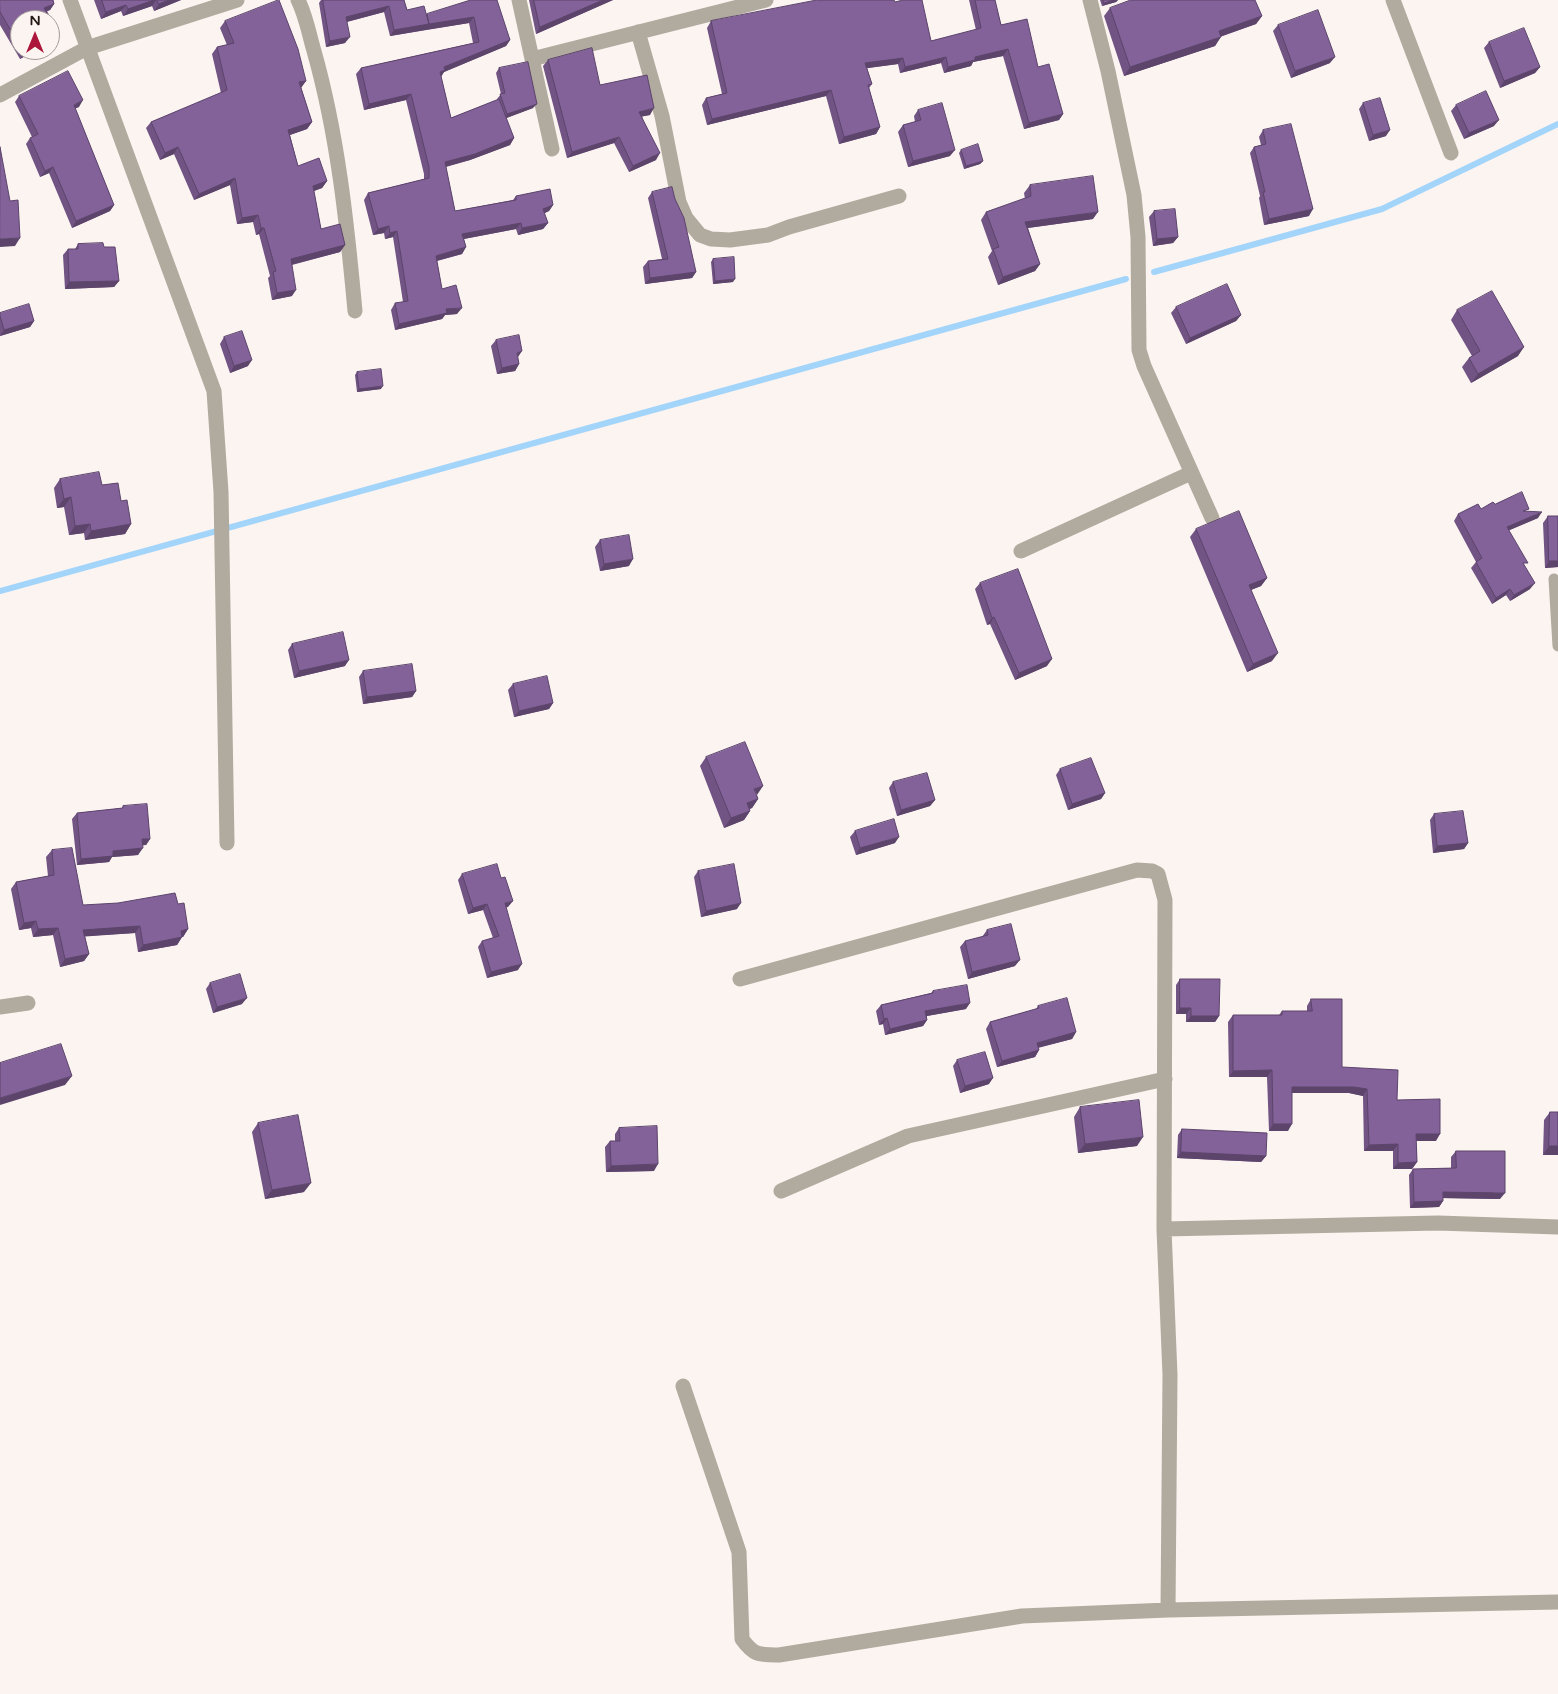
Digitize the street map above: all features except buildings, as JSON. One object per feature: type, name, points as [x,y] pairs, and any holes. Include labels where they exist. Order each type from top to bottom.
[{"type":"street","points":[[70,0],[214,391],[223,546],[227,843]]},
{"type":"street","points":[[0,95],[87,48],[237,0]]},
{"type":"street","points":[[298,0],[323,82],[334,140],[348,234],[355,311]]},
{"type":"street","points":[[519,0],[552,149]]},
{"type":"street","points":[[532,59],[766,0]]},
{"type":"street","points":[[1090,0],[1108,71],[1134,196],[1138,238],[1139,350],[1212,518]]},
{"type":"street","points":[[1393,0],[1451,154]]},
{"type":"street","points":[[638,32],[662,116],[679,202],[686,218],[700,235],[711,239],[730,240],[768,235],[789,226],[899,196]]},
{"type":"street","points":[[1020,551],[1191,473]]},
{"type":"street","points":[[740,979],[1137,870],[1152,871],[1158,874],[1165,900],[1164,1229],[1170,1374],[1168,1610]]},
{"type":"street","points":[[0,1007],[28,1003]]},
{"type":"street","points":[[781,1191],[908,1136],[1164,1079]]},
{"type":"street","points":[[1164,1229],[1438,1223],[1558,1227]]},
{"type":"street","points":[[683,1386],[739,1552],[742,1639],[750,1650],[761,1655],[779,1655],[1022,1616],[1168,1610],[1558,1602]]},
{"type":"lane","points":[[1554,579],[1558,646]]},
{"type":"waterway","points":[[1154,272],[1382,209],[1558,124]]},
{"type":"waterway","points":[[0,591],[1126,279]]}]
